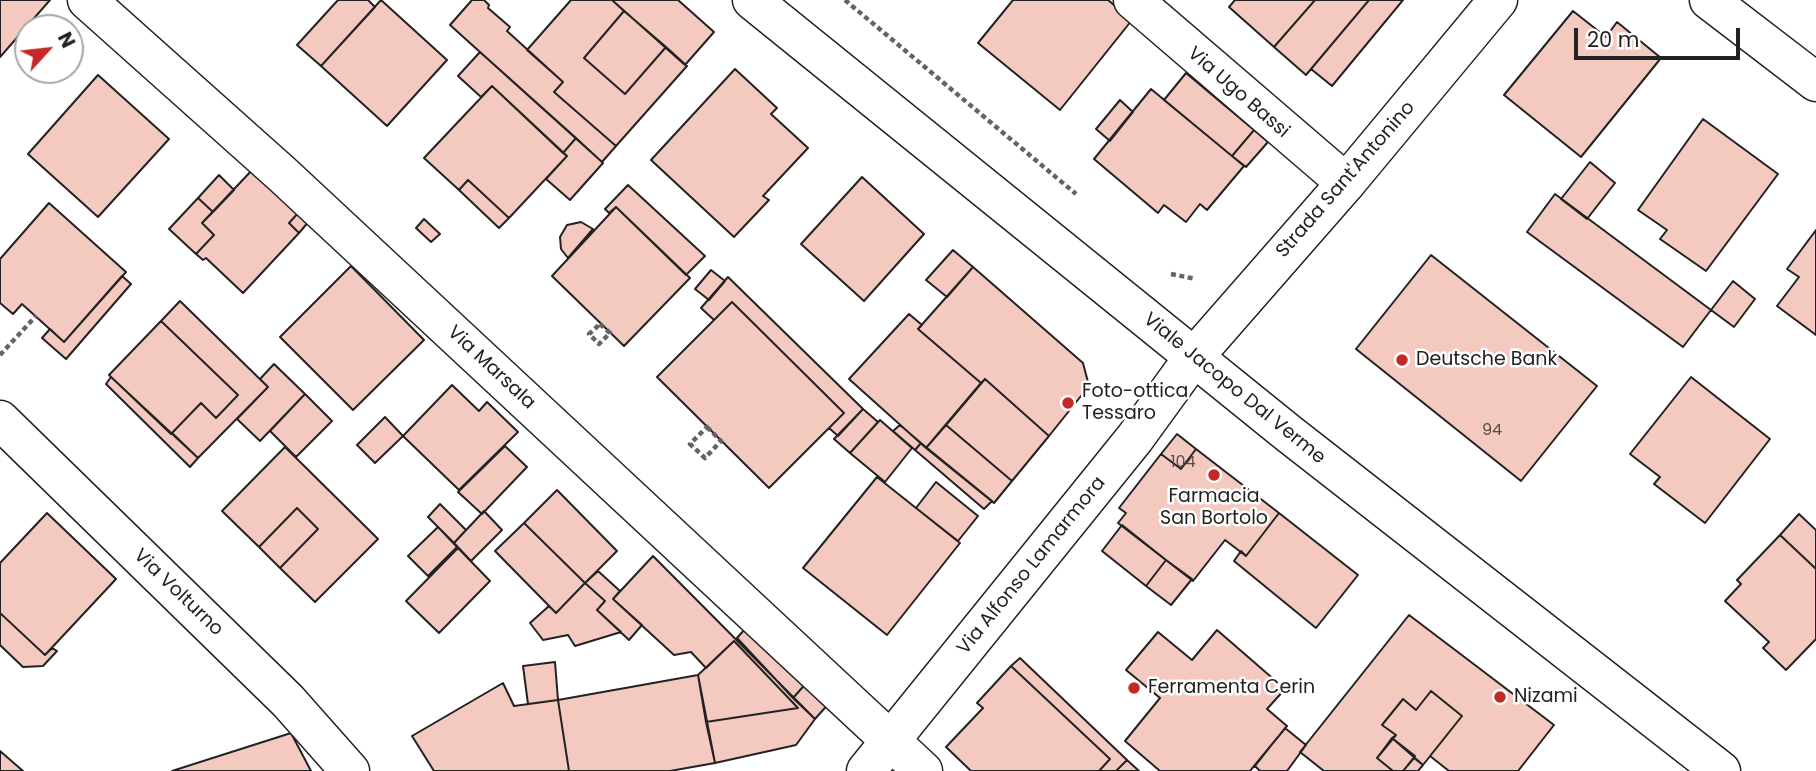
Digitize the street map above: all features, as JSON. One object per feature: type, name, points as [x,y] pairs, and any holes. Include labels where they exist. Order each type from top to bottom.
[{"type":"street","name":"Via Marsala","points":[[87,0],[282,174],[923,771]]},
{"type":"street","name":"Viale Jacopo Dal Verme","points":[[752,0],[1193,358],[1721,771]]},
{"type":"street","name":"Via Ugo Bassi","points":[[1133,0],[1346,183]]},
{"type":"street","name":"Strada Sant'Antonino","points":[[1193,358],[1346,183],[1498,0]]},
{"type":"street","points":[[1709,0],[1816,82]]},
{"type":"street","name":"Via Alfonso Lamarmora","points":[[866,771],[1135,438],[1193,358]]},
{"type":"street","name":"Via Volturno","points":[[0,420],[288,701],[351,771]]},
{"type":"path","points":[[845,0],[1086,203]]},
{"type":"path","points":[[1170,273],[1199,280]]},
{"type":"path","points":[[0,355],[36,316]]},
{"type":"path","points":[[600,324],[610,332],[599,344],[590,334],[600,324]]},
{"type":"path","points":[[707,426],[721,441],[705,458],[690,444],[707,426]]},
{"type":"building","points":[[0,0],[50,0],[38,14],[14,14],[14,41],[0,57]]},
{"type":"building","points":[[338,0],[368,0],[375,7],[321,66],[297,45]]},
{"type":"building","points":[[381,0],[447,60],[387,126],[321,66]]},
{"type":"building","points":[[472,0],[484,0],[489,5],[488,8],[510,27],[507,31],[563,82],[554,92],[616,146],[602,162],[450,25]]},
{"type":"building","points":[[571,0],[612,0],[624,11],[584,58],[625,94],[666,47],[687,66],[616,146],[554,92],[563,82],[527,50]]},
{"type":"building","points":[[612,0],[678,0],[714,32],[685,65]]},
{"type":"building","points":[[1013,0],[1108,0],[1132,20],[1060,110],[978,43]]},
{"type":"building","points":[[1235,0],[1315,0],[1274,47],[1229,7]]},
{"type":"building","points":[[1315,0],[1369,0],[1306,75],[1274,47]]},
{"type":"building","points":[[1369,0],[1403,0],[1332,86],[1311,69]]},
{"type":"building","points":[[624,11],[666,47],[625,94],[584,58]]},
{"type":"building","points":[[1573,11],[1606,37],[1617,22],[1661,58],[1581,157],[1504,95]]},
{"type":"building","points":[[480,52],[576,138],[563,153],[492,86],[481,97],[458,76]]},
{"type":"building","points":[[735,69],[777,108],[771,114],[808,148],[763,196],[769,200],[734,237],[651,160]]},
{"type":"building","points":[[1186,73],[1254,130],[1232,156],[1164,100]]},
{"type":"building","points":[[98,75],[169,139],[98,217],[28,154]]},
{"type":"building","points":[[492,86],[567,156],[509,218],[468,180],[459,190],[424,158]]},
{"type":"building","points":[[1151,89],[1244,166],[1207,210],[1200,204],[1186,222],[1164,205],[1158,213],[1094,159]]},
{"type":"building","points":[[1120,100],[1133,112],[1110,141],[1096,129]]},
{"type":"building","points":[[1703,119],[1778,174],[1706,271],[1660,239],[1667,230],[1638,210]]},
{"type":"building","points":[[1254,130],[1268,142],[1246,167],[1232,156]]},
{"type":"building","points":[[576,138],[603,163],[570,200],[546,179],[567,156],[563,153]]},
{"type":"building","points":[[1590,162],[1615,183],[1587,219],[1561,199]]},
{"type":"building","points":[[254,168],[300,211],[289,223],[299,233],[243,293],[206,258],[203,260],[196,254],[214,235],[202,223]]},
{"type":"building","points":[[219,175],[234,190],[213,212],[198,198]]},
{"type":"building","points":[[862,177],[924,234],[864,301],[801,244]]},
{"type":"building","points":[[468,180],[509,218],[499,228],[459,190]]},
{"type":"building","points":[[628,185],[705,256],[686,275],[616,207],[609,213],[605,209]]},
{"type":"building","points":[[1555,194],[1711,310],[1683,347],[1527,232]]},
{"type":"building","points":[[198,198],[213,212],[202,223],[214,235],[196,254],[169,229]]},
{"type":"building","points":[[49,203],[126,272],[64,342],[22,304],[13,314],[0,303],[0,259]]},
{"type":"building","points":[[616,207],[690,278],[624,346],[552,276]]},
{"type":"building","points":[[300,211],[310,220],[299,233],[289,223]]},
{"type":"building","points":[[424,219],[440,234],[431,242],[416,228]]},
{"type":"building","points":[[581,222],[593,229],[568,258],[561,249],[560,237],[567,225]]},
{"type":"building","points":[[1816,230],[1816,335],[1777,306],[1799,277],[1787,269]]},
{"type":"building","points":[[953,250],[973,267],[947,297],[926,280]]},
{"type":"building","points":[[1431,255],[1597,386],[1521,481],[1356,349]]},
{"type":"building","points":[[351,266],[424,340],[353,410],[280,337]]},
{"type":"building","points":[[973,267],[1083,363],[1089,386],[1049,436],[985,379],[981,383],[918,329]]},
{"type":"building","points":[[711,270],[725,281],[709,300],[695,289]]},
{"type":"building","points":[[122,276],[131,284],[66,359],[42,338],[50,329],[64,342]]},
{"type":"building","points":[[728,277],[863,409],[838,436],[829,428],[844,413],[732,302],[714,320],[701,308]]},
{"type":"building","points":[[1733,281],[1755,299],[1734,327],[1711,310]]},
{"type":"building","points":[[180,301],[268,387],[198,458],[172,433],[201,403],[216,418],[238,395],[161,321]]},
{"type":"building","points":[[732,302],[844,413],[769,488],[657,377]]},
{"type":"building","points":[[909,314],[922,325],[918,329],[981,383],[926,448],[849,379]]},
{"type":"building","points":[[161,321],[238,395],[216,418],[201,403],[171,434],[109,375]]},
{"type":"building","points":[[274,364],[305,394],[260,441],[237,419],[268,387],[260,379]]},
{"type":"building","points":[[111,377],[198,458],[190,467],[106,384]]},
{"type":"building","points":[[1691,377],[1770,439],[1705,523],[1654,484],[1660,477],[1630,454]]},
{"type":"building","points":[[985,379],[1049,436],[1012,481],[946,425]]},
{"type":"building","points":[[452,385],[479,411],[487,402],[518,432],[459,490],[403,436]]},
{"type":"building","points":[[305,394],[332,421],[296,457],[270,431]]},
{"type":"building","points":[[863,409],[878,422],[850,453],[834,439]]},
{"type":"building","points":[[385,417],[403,436],[375,463],[357,445]]},
{"type":"building","points":[[880,420],[912,448],[885,482],[850,453]]},
{"type":"building","points":[[900,425],[921,443],[915,450],[893,431]]},
{"type":"building","points":[[946,425],[1012,481],[994,503],[926,448]]},
{"type":"building","points":[[1177,434],[1196,449],[1181,469],[1161,454]]},
{"type":"building","points":[[921,443],[992,501],[984,509],[915,450]]},
{"type":"building","points":[[505,446],[527,467],[482,514],[458,492]]},
{"type":"building","points":[[285,447],[378,539],[315,602],[280,568],[318,529],[297,508],[259,547],[222,511]]},
{"type":"building","points":[[1196,449],[1279,513],[1246,556],[1225,540],[1193,581],[1118,523],[1126,513],[1119,508],[1161,454],[1181,469]]},
{"type":"building","points":[[877,477],[960,543],[887,635],[803,568]]},
{"type":"building","points":[[936,482],[978,516],[958,541],[916,508]]},
{"type":"building","points":[[557,490],[617,551],[585,583],[524,523]]},
{"type":"building","points":[[440,504],[466,530],[454,543],[428,517]]},
{"type":"building","points":[[297,508],[318,529],[280,568],[259,547]]},
{"type":"building","points":[[484,511],[502,530],[471,561],[454,543]]},
{"type":"building","points":[[47,513],[116,579],[45,655],[0,613],[0,563]]},
{"type":"building","points":[[1279,513],[1358,575],[1316,628],[1234,561],[1241,551],[1246,556]]},
{"type":"building","points":[[1799,514],[1816,530],[1816,569],[1780,535]]},
{"type":"building","points":[[524,523],[585,583],[556,613],[495,551]]},
{"type":"building","points":[[1122,525],[1166,560],[1146,586],[1102,551]]},
{"type":"building","points":[[438,527],[457,547],[428,576],[408,556]]},
{"type":"building","points":[[1780,535],[1816,569],[1816,639],[1786,670],[1763,648],[1769,642],[1725,601],[1741,584],[1737,580]]},
{"type":"building","points":[[458,548],[490,581],[439,633],[406,601]]},
{"type":"building","points":[[653,556],[815,719],[796,745],[715,763],[706,722],[798,708],[734,641],[706,668],[691,652],[674,655],[613,599]]},
{"type":"building","points":[[1166,560],[1192,579],[1171,605],[1146,586]]},
{"type":"building","points":[[598,571],[620,591],[613,599],[642,625],[629,640],[597,610],[605,601],[585,583]]},
{"type":"building","points":[[585,583],[605,601],[597,610],[621,632],[575,646],[568,635],[543,640],[530,623],[549,606],[556,613]]},
{"type":"building","points":[[0,613],[45,655],[52,648],[57,651],[43,666],[23,667],[0,645]]},
{"type":"building","points":[[1409,615],[1554,725],[1518,771],[1449,771],[1430,756],[1462,716],[1431,691],[1416,710],[1403,699],[1382,725],[1396,735],[1377,758],[1393,771],[1324,771],[1300,752]]},
{"type":"building","points":[[751,622],[809,680],[793,698],[737,638]]},
{"type":"building","points":[[1217,630],[1285,689],[1267,709],[1287,726],[1250,771],[1160,771],[1125,741],[1160,698],[1126,670],[1158,632],[1192,660]]},
{"type":"building","points":[[734,641],[798,708],[706,722],[698,675]]},
{"type":"building","points":[[1020,658],[1127,760],[1116,771],[1099,771],[1110,759],[1011,666]]},
{"type":"building","points":[[555,662],[558,700],[528,704],[523,666]]},
{"type":"building","points":[[1011,666],[1110,759],[1099,771],[971,771],[946,747],[983,708],[977,703]]},
{"type":"building","points":[[698,675],[715,763],[670,771],[569,771],[558,700]]},
{"type":"building","points":[[809,680],[831,701],[815,719],[793,698]]},
{"type":"building","points":[[503,683],[514,706],[558,700],[569,771],[434,771],[412,736]]},
{"type":"building","points":[[1431,691],[1462,716],[1423,765],[1392,738],[1396,735],[1382,725],[1403,699],[1416,710]]},
{"type":"building","points":[[1285,728],[1306,745],[1287,771],[1260,771],[1255,766]]},
{"type":"building","points":[[291,733],[311,771],[172,771]]},
{"type":"building","points":[[1392,738],[1415,756],[1403,771],[1393,771],[1377,758]]},
{"type":"building","points":[[0,751],[23,771],[0,771]]},
{"type":"building","points":[[1414,758],[1423,765],[1418,771],[1403,771]]},
{"type":"building","points":[[1127,760],[1139,771],[1116,771]]},
{"type":"place","name":"Deutsche Bank","points":[[1402,360]]},
{"type":"place","name":"Foto-ottica Tessaro","points":[[1068,403]]},
{"type":"place","name":"Farmacia San Bortolo","points":[[1214,475]]},
{"type":"place","name":"Ferramenta Cerin","points":[[1134,688]]},
{"type":"place","name":"Nizami","points":[[1500,697]]}]
